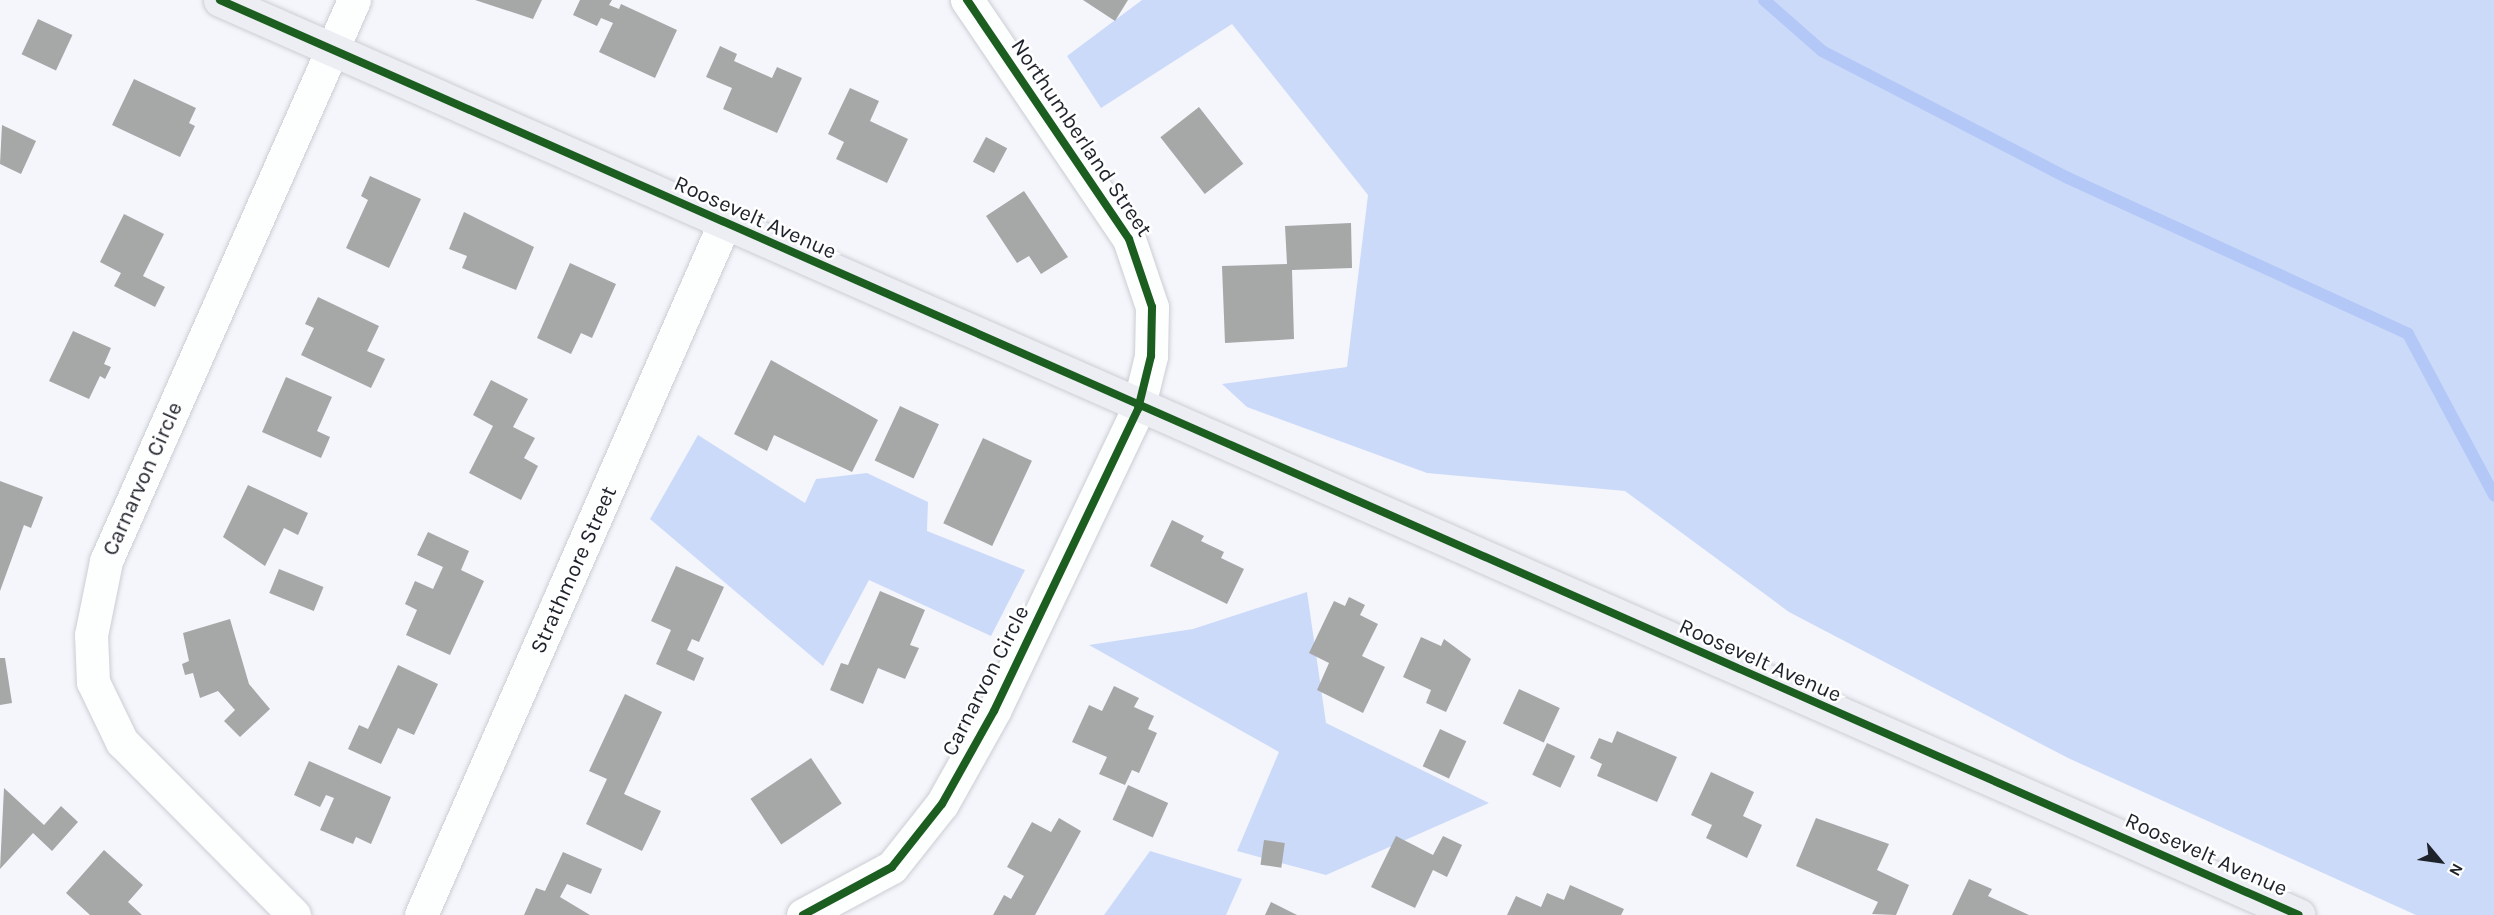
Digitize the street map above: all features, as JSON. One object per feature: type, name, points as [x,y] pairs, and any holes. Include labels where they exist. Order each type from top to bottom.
[{"type":"main road","name":"Roosevelt Avenue","points":[[220,0],[1138,409],[2299,915]]},
{"type":"street","name":"Carnarvon Circle","points":[[294,915],[122,742],[93,682],[91,635],[106,561],[354,0]]},
{"type":"street","name":"Northumberland Street","points":[[967,0],[1140,262],[1154,330],[1138,409]]},
{"type":"street","name":"Strathmore Street","points":[[421,915],[724,224]]},
{"type":"street","name":"Carnarvon Circle","points":[[803,915],[891,867],[942,804],[994,711],[1138,409]]},
{"type":"shaded area","points":[[1142,0],[2494,0],[2494,915],[2416,915],[2068,758],[1789,612],[1625,491],[1427,473],[1247,407],[1222,384],[1347,367],[1368,195],[1232,24],[1101,108],[1067,56]]},
{"type":"shaded area","points":[[698,435],[805,503],[816,479],[867,473],[928,502],[927,531],[1025,570],[991,636],[869,580],[823,666],[650,519]]},
{"type":"shaded area","points":[[1307,592],[1326,723],[1489,803],[1326,875],[1237,851],[1279,752],[1089,645],[1193,629]]},
{"type":"shaded area","points":[[1150,851],[1242,879],[1226,915],[1104,915]]},
{"type":"building","points":[[475,0],[542,0],[533,19]]},
{"type":"building","points":[[580,0],[612,0],[609,5],[619,9],[621,4],[677,30],[655,78],[599,52],[613,23],[601,18],[597,26],[573,15]]},
{"type":"building","points":[[1083,0],[1128,0],[1115,21]]},
{"type":"building","points":[[38,19],[72,35],[56,70],[22,54]]},
{"type":"building","points":[[720,46],[737,54],[734,61],[772,78],[777,67],[802,78],[777,133],[723,109],[732,88],[706,77]]},
{"type":"building","points":[[134,79],[196,108],[189,123],[195,126],[180,157],[112,125]]},
{"type":"building","points":[[850,88],[879,101],[870,121],[908,139],[887,183],[836,159],[844,142],[828,134]]},
{"type":"building","points":[[1199,107],[1243,164],[1205,194],[1160,137]]},
{"type":"building","points":[[2,125],[36,141],[21,174],[0,164]]},
{"type":"building","points":[[986,137],[1007,148],[994,173],[973,162]]},
{"type":"building","points":[[370,176],[421,199],[389,268],[346,248],[368,200],[361,196]]},
{"type":"building","points":[[1024,191],[1068,257],[1041,274],[1029,256],[1017,263],[986,216]]},
{"type":"building","points":[[464,212],[534,247],[516,290],[462,268],[467,256],[449,249]]},
{"type":"building","points":[[124,214],[164,234],[143,276],[165,287],[155,307],[114,286],[121,273],[100,262]]},
{"type":"building","points":[[1351,223],[1352,268],[1292,270],[1294,339],[1225,343],[1222,266],[1287,264],[1285,226]]},
{"type":"building","points":[[570,263],[616,284],[592,338],[581,333],[571,354],[537,338]]},
{"type":"building","points":[[318,297],[379,326],[367,351],[385,359],[371,388],[301,355],[314,328],[305,324]]},
{"type":"building","points":[[73,331],[111,348],[104,364],[111,367],[105,379],[100,376],[89,399],[49,381]]},
{"type":"building","points":[[771,360],[878,420],[852,472],[774,435],[767,451],[734,434]]},
{"type":"building","points":[[286,377],[332,397],[317,431],[330,437],[321,458],[262,432]]},
{"type":"building","points":[[491,380],[528,399],[513,427],[535,438],[524,458],[538,466],[521,500],[469,473],[493,426],[473,415]]},
{"type":"building","points":[[900,406],[939,424],[914,479],[875,460]]},
{"type":"building","points":[[983,438],[1032,461],[992,546],[943,523]]},
{"type":"building","points":[[0,481],[43,497],[31,528],[24,525],[0,591]]},
{"type":"building","points":[[248,485],[308,513],[298,535],[284,528],[265,566],[223,537]]},
{"type":"building","points":[[1172,520],[1204,536],[1201,541],[1224,552],[1221,558],[1244,569],[1227,604],[1150,566]]},
{"type":"building","points":[[428,532],[469,551],[461,570],[484,581],[450,655],[406,635],[417,610],[405,604],[415,581],[433,589],[443,567],[417,555]]},
{"type":"building","points":[[676,566],[724,587],[699,642],[692,639],[687,650],[704,658],[694,681],[656,664],[671,630],[651,621]]},
{"type":"building","points":[[279,569],[324,587],[314,611],[269,593]]},
{"type":"building","points":[[880,591],[925,610],[910,645],[919,648],[905,679],[878,668],[863,704],[830,690],[841,663],[848,665]]},
{"type":"building","points":[[1349,597],[1365,605],[1360,615],[1378,624],[1362,656],[1385,667],[1363,713],[1317,690],[1329,663],[1309,653],[1334,601],[1345,606]]},
{"type":"building","points":[[230,619],[249,684],[270,709],[240,737],[224,721],[235,710],[218,691],[200,698],[193,673],[185,675],[182,664],[189,661],[183,633]]},
{"type":"building","points":[[1421,637],[1441,646],[1444,639],[1471,659],[1446,712],[1426,703],[1431,690],[1403,677]]},
{"type":"building","points":[[0,658],[5,658],[12,703],[0,705]]},
{"type":"building","points":[[398,665],[438,684],[414,735],[398,728],[381,764],[348,749],[359,725],[368,729]]},
{"type":"building","points":[[1114,686],[1139,698],[1134,707],[1154,716],[1148,729],[1157,733],[1139,773],[1132,770],[1125,785],[1099,774],[1107,757],[1072,742],[1089,705],[1102,711]]},
{"type":"building","points":[[1519,689],[1560,708],[1544,742],[1503,723]]},
{"type":"building","points":[[625,694],[662,712],[624,794],[661,811],[642,851],[586,824],[607,779],[589,771]]},
{"type":"building","points":[[1440,729],[1466,741],[1449,778],[1423,766]]},
{"type":"building","points":[[1617,731],[1677,757],[1657,802],[1597,776],[1602,764],[1590,758],[1599,738],[1612,743]]},
{"type":"building","points":[[1547,743],[1575,756],[1560,788],[1532,775]]},
{"type":"building","points":[[811,758],[842,804],[781,844],[750,799]]},
{"type":"building","points":[[309,761],[391,797],[371,844],[356,837],[353,844],[320,830],[334,798],[326,795],[320,807],[294,795]]},
{"type":"building","points":[[1711,772],[1754,792],[1743,816],[1762,825],[1747,858],[1706,838],[1712,825],[1691,815]]},
{"type":"building","points":[[1128,785],[1168,803],[1153,838],[1113,820]]},
{"type":"building","points":[[4,788],[44,825],[61,806],[78,822],[52,851],[33,833],[0,869]]},
{"type":"building","points":[[1059,818],[1081,831],[1035,915],[993,915],[1004,895],[1011,899],[1024,876],[1007,867],[1032,822],[1051,832]]},
{"type":"building","points":[[1816,818],[1889,844],[1877,870],[1909,885],[1896,915],[1872,914],[1878,902],[1796,866]]},
{"type":"building","points":[[1396,836],[1433,855],[1443,836],[1462,845],[1447,877],[1433,870],[1415,908],[1371,887]]},
{"type":"building","points":[[1264,840],[1285,843],[1281,868],[1261,865]]},
{"type":"building","points":[[104,850],[143,885],[128,902],[142,915],[90,915],[66,893]]},
{"type":"building","points":[[563,852],[602,869],[591,894],[567,884],[560,897],[590,915],[524,915],[536,888],[545,891]]},
{"type":"building","points":[[1969,879],[1992,889],[1988,896],[2029,915],[1952,915]]},
{"type":"building","points":[[1570,885],[1624,909],[1621,915],[1507,915],[1516,896],[1541,907],[1547,893],[1564,900]]},
{"type":"building","points":[[1271,902],[1297,915],[1265,915]]},
{"type":"waterway","points":[[1764,0],[1822,51],[2068,178],[2408,334],[2494,495]]},
{"type":"cycle path","points":[[220,0],[2299,915]]},
{"type":"cycle path","points":[[803,915],[892,867],[942,804],[994,711],[1138,409],[1151,356],[1152,307],[1129,239],[967,0]]}]
